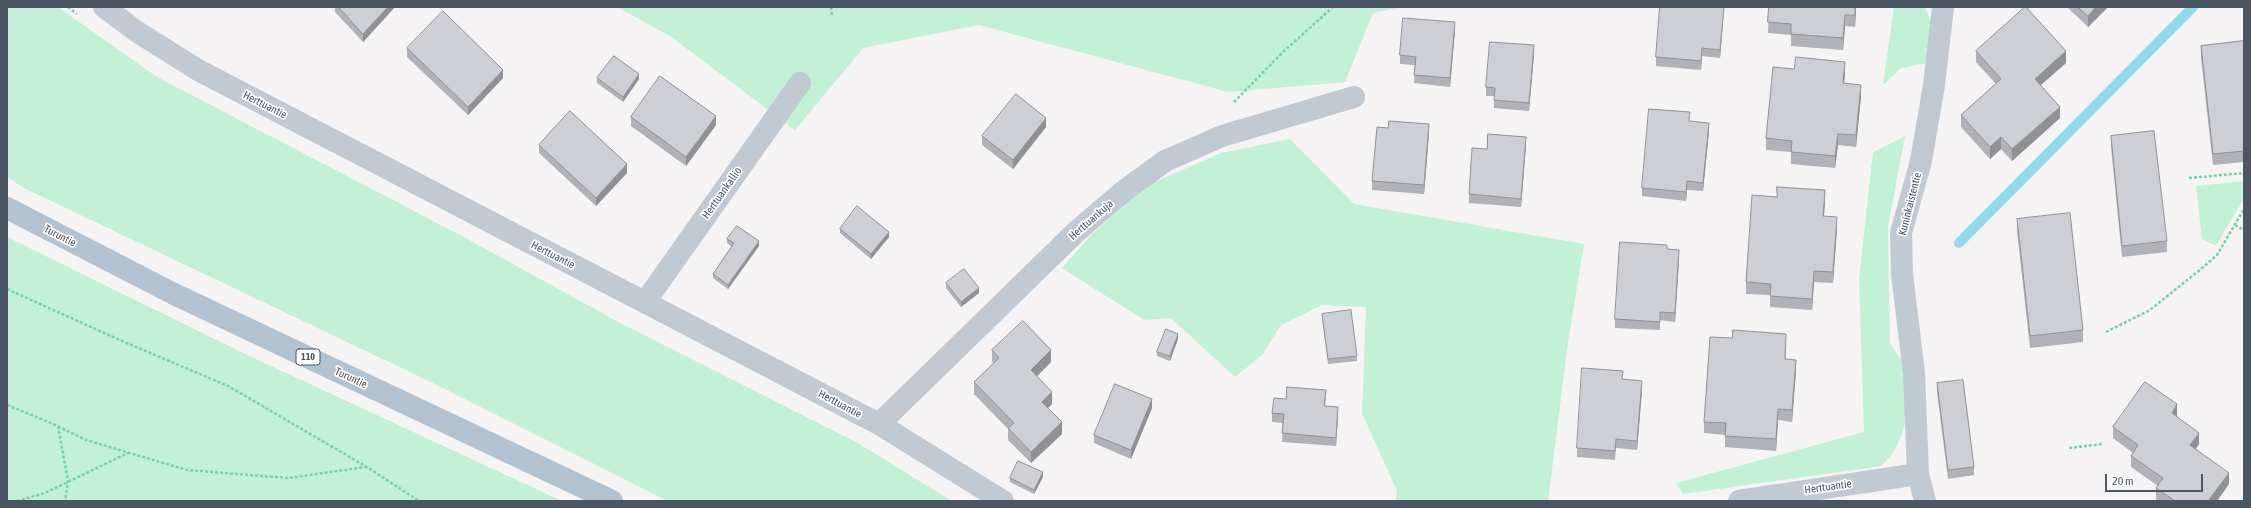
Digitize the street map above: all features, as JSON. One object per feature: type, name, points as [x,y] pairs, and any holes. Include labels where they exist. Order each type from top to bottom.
[{"type":"main road","name":"Turuntie","points":[[7,208],[174,294],[612,501]]},
{"type":"street","name":"Herttuantie","points":[[104,7],[136,31],[198,70],[879,424],[1003,501]]},
{"type":"street","name":"Kuninkaistentie","points":[[1925,501],[1918,474],[1914,373],[1902,274],[1901,232],[1921,161],[1934,85],[1943,7]]},
{"type":"street","name":"Herttuankallio","points":[[645,302],[800,83]]},
{"type":"street","name":"Herttuankuja","points":[[879,424],[1077,231],[1124,191],[1165,161],[1222,136],[1354,97]]},
{"type":"street","name":"Herttuantie","points":[[1739,501],[1918,474]]},
{"type":"path","points":[[831,7],[832,17]]},
{"type":"path","points":[[1210,141],[1223,112],[1284,51],[1333,7]]},
{"type":"path","points":[[2189,178],[2244,173]]},
{"type":"path","points":[[2106,332],[2150,310],[2218,254],[2244,210]]},
{"type":"path","points":[[2235,225],[2244,230]]},
{"type":"path","points":[[7,289],[122,341],[228,386],[367,467],[419,501]]},
{"type":"path","points":[[7,406],[58,426],[86,440],[187,470],[288,478],[367,467]]},
{"type":"path","points":[[58,426],[68,482],[65,501]]},
{"type":"path","points":[[2069,448],[2102,444]]},
{"type":"path","points":[[17,501],[45,493],[128,453]]},
{"type":"green space","points":[[7,7],[58,7],[157,77],[462,236],[622,324],[856,442],[952,501],[668,501],[433,383],[24,188],[7,177]]},
{"type":"green space","points":[[617,7],[1401,7],[1373,13],[1345,82],[1228,92],[979,25],[863,48],[795,130],[670,36]]},
{"type":"green space","points":[[1894,7],[1925,7],[1934,30],[1928,63],[1901,68],[1883,85]]},
{"type":"green space","points":[[1905,136],[1888,226],[1890,344],[1909,370],[1907,409],[1902,433],[1897,445],[1881,466],[1683,494],[1676,483],[1864,432],[1859,279],[1873,152]]},
{"type":"green space","points":[[1290,139],[1354,204],[1584,244],[1568,342],[1548,501],[1396,501],[1397,491],[1362,413],[1366,307],[1322,305],[1281,325],[1262,355],[1235,377],[1171,318],[1144,320],[1062,268],[1092,234],[1146,186],[1221,153]]},
{"type":"green space","points":[[2244,181],[2244,198],[2216,246],[2202,239],[2196,186]]},
{"type":"green space","points":[[7,237],[243,353],[562,501],[7,501]]},
{"type":"building","points":[[339,7],[388,7],[363,34]]},
{"type":"building","points":[[1660,7],[1724,7],[1720,50],[1702,48],[1701,61],[1656,57]]},
{"type":"building","points":[[1769,7],[1855,7],[1855,15],[1845,15],[1843,38],[1791,34],[1791,24],[1768,22]]},
{"type":"building","points":[[2025,7],[2066,51],[2035,79],[2060,107],[2012,149],[2001,137],[1990,147],[1961,115],[2001,79],[1976,51]]},
{"type":"building","points":[[2078,7],[2096,7],[2088,16]]},
{"type":"building","points":[[443,11],[503,70],[468,107],[407,48]]},
{"type":"building","points":[[1403,18],[1455,22],[1450,78],[1414,75],[1416,57],[1400,55]]},
{"type":"building","points":[[2244,41],[2244,151],[2213,154],[2201,46]]},
{"type":"building","points":[[1490,42],[1534,45],[1529,103],[1494,100],[1495,88],[1486,87]]},
{"type":"building","points":[[614,56],[639,74],[623,97],[597,78]]},
{"type":"building","points":[[1796,57],[1845,62],[1843,83],[1861,85],[1856,135],[1838,134],[1835,156],[1791,152],[1792,141],[1766,138],[1773,67],[1794,69]]},
{"type":"building","points":[[660,76],[716,116],[686,157],[631,117]]},
{"type":"building","points":[[1016,94],[1046,118],[1013,160],[982,136]]},
{"type":"building","points":[[1649,109],[1690,112],[1689,121],[1709,123],[1703,183],[1687,181],[1686,192],[1642,188]]},
{"type":"building","points":[[570,111],[627,164],[596,198],[539,145]]},
{"type":"building","points":[[1389,121],[1429,124],[1424,185],[1372,181],[1377,127],[1388,128]]},
{"type":"building","points":[[2154,131],[2167,241],[2122,246],[2111,136]]},
{"type":"building","points":[[1488,134],[1526,137],[1521,199],[1469,194],[1472,148],[1487,149]]},
{"type":"building","points":[[1777,187],[1825,190],[1823,216],[1837,217],[1833,272],[1814,271],[1812,299],[1770,296],[1771,284],[1746,282],[1752,195],[1777,197]]},
{"type":"building","points":[[857,206],[889,232],[871,254],[840,229]]},
{"type":"building","points":[[2070,213],[2083,330],[2030,336],[2017,219]]},
{"type":"building","points":[[737,226],[759,241],[728,285],[713,274],[734,243],[727,239]]},
{"type":"building","points":[[1620,242],[1667,245],[1667,249],[1679,250],[1675,313],[1660,312],[1660,322],[1615,319]]},
{"type":"building","points":[[964,269],[979,288],[961,302],[946,283]]},
{"type":"building","points":[[1351,310],[1357,356],[1328,359],[1322,314]]},
{"type":"building","points":[[1023,321],[1051,350],[1031,370],[1052,392],[1042,402],[1062,422],[1031,452],[1008,428],[1014,423],[974,382],[999,358],[992,350]]},
{"type":"building","points":[[1166,329],[1178,334],[1170,356],[1157,352]]},
{"type":"building","points":[[1733,330],[1786,334],[1785,359],[1796,360],[1792,410],[1778,409],[1776,439],[1725,436],[1726,423],[1704,422],[1710,337],[1732,338]]},
{"type":"building","points":[[1582,368],[1623,371],[1622,379],[1642,381],[1637,441],[1616,439],[1615,451],[1577,448]]},
{"type":"building","points":[[1963,380],[1974,467],[1948,470],[1937,383]]},
{"type":"building","points":[[2145,382],[2177,404],[2172,413],[2199,433],[2190,445],[2229,473],[2208,501],[2175,501],[2156,488],[2163,478],[2131,456],[2138,445],[2113,427]]},
{"type":"building","points":[[1115,384],[1152,399],[1131,450],[1094,435]]},
{"type":"building","points":[[1287,387],[1326,390],[1324,406],[1338,407],[1336,438],[1282,433],[1284,414],[1272,413],[1274,398],[1286,399]]},
{"type":"building","points":[[1018,461],[1043,472],[1034,490],[1010,478]]},
{"type":"waterway","points":[[1959,243],[2193,7]]}]
